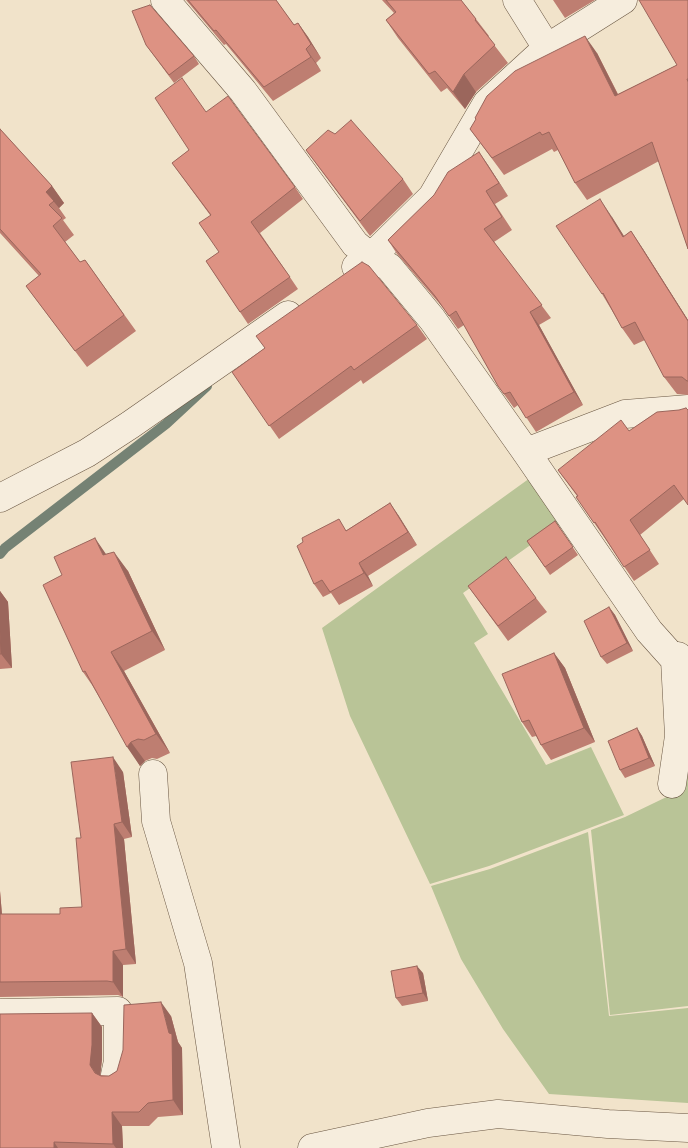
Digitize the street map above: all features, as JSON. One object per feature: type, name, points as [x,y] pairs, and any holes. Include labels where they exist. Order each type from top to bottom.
[{"type":"street","points":[[165,0],[243,91],[354,244],[389,267],[432,319],[649,631],[684,661],[679,736],[672,784]]},
{"type":"street","points":[[517,0],[547,48]]},
{"type":"street","points":[[339,279],[371,256],[432,197],[487,104],[547,48],[623,0]]},
{"type":"street","points":[[0,498],[87,453],[307,301]]},
{"type":"street","points":[[526,452],[624,414],[688,409]]},
{"type":"street","points":[[153,774],[156,822],[198,963],[226,1148]]},
{"type":"street","points":[[0,1013],[118,1011],[118,1061],[115,1075]]},
{"type":"street","points":[[312,1148],[428,1123],[498,1114],[608,1124],[688,1128]]},
{"type":"green space","points":[[530,478],[560,524],[463,593],[488,634],[474,643],[546,765],[591,747],[624,815],[489,866],[430,884],[350,716],[322,628]]},
{"type":"green space","points":[[688,768],[688,1006],[610,1015],[591,830],[625,817],[681,790]]},
{"type":"green space","points":[[588,832],[609,1016],[688,1008],[688,1103],[549,1094],[503,1029],[461,959],[431,886],[490,869]]},
{"type":"building","points":[[188,0],[276,0],[294,25],[298,23],[311,44],[306,49],[311,57],[264,87]]},
{"type":"building","points":[[386,0],[461,0],[495,45],[464,74],[453,92],[435,71],[429,74],[386,20],[396,12]]},
{"type":"building","points":[[639,0],[688,0],[688,249],[652,142],[575,183],[549,132],[542,135],[540,132],[492,158],[470,129],[487,96],[515,71],[585,36],[615,96],[677,65]]},
{"type":"building","points":[[150,5],[194,56],[169,75],[146,45],[132,11]]},
{"type":"building","points":[[182,78],[206,112],[228,96],[295,187],[251,222],[290,277],[240,312],[206,261],[219,252],[199,223],[211,215],[172,163],[189,150],[155,98]]},
{"type":"building","points":[[351,120],[403,179],[360,221],[306,150],[328,130],[335,134]]},
{"type":"building","points":[[0,129],[52,186],[46,192],[54,201],[49,205],[62,218],[53,226],[80,262],[85,260],[124,315],[75,351],[26,286],[41,274],[0,229]]},
{"type":"building","points":[[479,152],[499,183],[486,191],[502,217],[484,229],[542,305],[530,312],[574,392],[526,418],[510,392],[504,394],[498,386],[456,311],[449,316],[435,296],[388,240],[434,195],[448,172]]},
{"type":"building","points":[[600,199],[623,237],[631,231],[688,321],[688,381],[682,377],[664,377],[635,322],[622,328],[603,293],[556,226]]},
{"type":"building","points":[[362,262],[369,266],[417,325],[354,370],[351,366],[269,426],[232,372],[265,348],[256,336]]},
{"type":"building","points":[[686,408],[688,410],[688,505],[674,485],[630,520],[650,550],[624,567],[595,522],[576,497],[578,496],[558,470],[621,420],[629,431],[657,412]]},
{"type":"building","points":[[390,503],[408,532],[359,563],[364,573],[330,592],[322,580],[314,584],[297,546],[303,542],[302,538],[339,519],[346,531]]},
{"type":"building","points":[[555,521],[573,547],[545,567],[527,541]]},
{"type":"building","points":[[95,538],[103,555],[114,552],[152,631],[111,652],[156,734],[144,740],[138,739],[131,742],[127,747],[85,671],[83,672],[43,585],[62,575],[54,557]]},
{"type":"building","points":[[506,557],[536,598],[498,626],[468,586]]},
{"type":"building","points":[[609,607],[627,643],[601,657],[584,621]]},
{"type":"building","points":[[554,653],[584,728],[541,745],[529,720],[522,722],[502,674]]},
{"type":"building","points":[[637,728],[649,758],[620,770],[608,741]]},
{"type":"building","points":[[113,757],[122,822],[114,824],[126,949],[113,951],[113,982],[0,982],[0,914],[60,914],[60,908],[82,907],[76,838],[81,838],[71,762]]},
{"type":"building","points":[[417,966],[423,993],[396,998],[391,971]]},
{"type":"building","points":[[161,1002],[169,1033],[172,1034],[173,1100],[148,1103],[139,1112],[112,1112],[113,1144],[54,1142],[54,1148],[0,1148],[0,1014],[92,1013],[90,1065],[95,1073],[101,1076],[109,1076],[117,1071],[123,1050],[124,1005]]},
{"type":"waterway","points":[[0,554],[5,548],[166,424],[207,386]]}]
